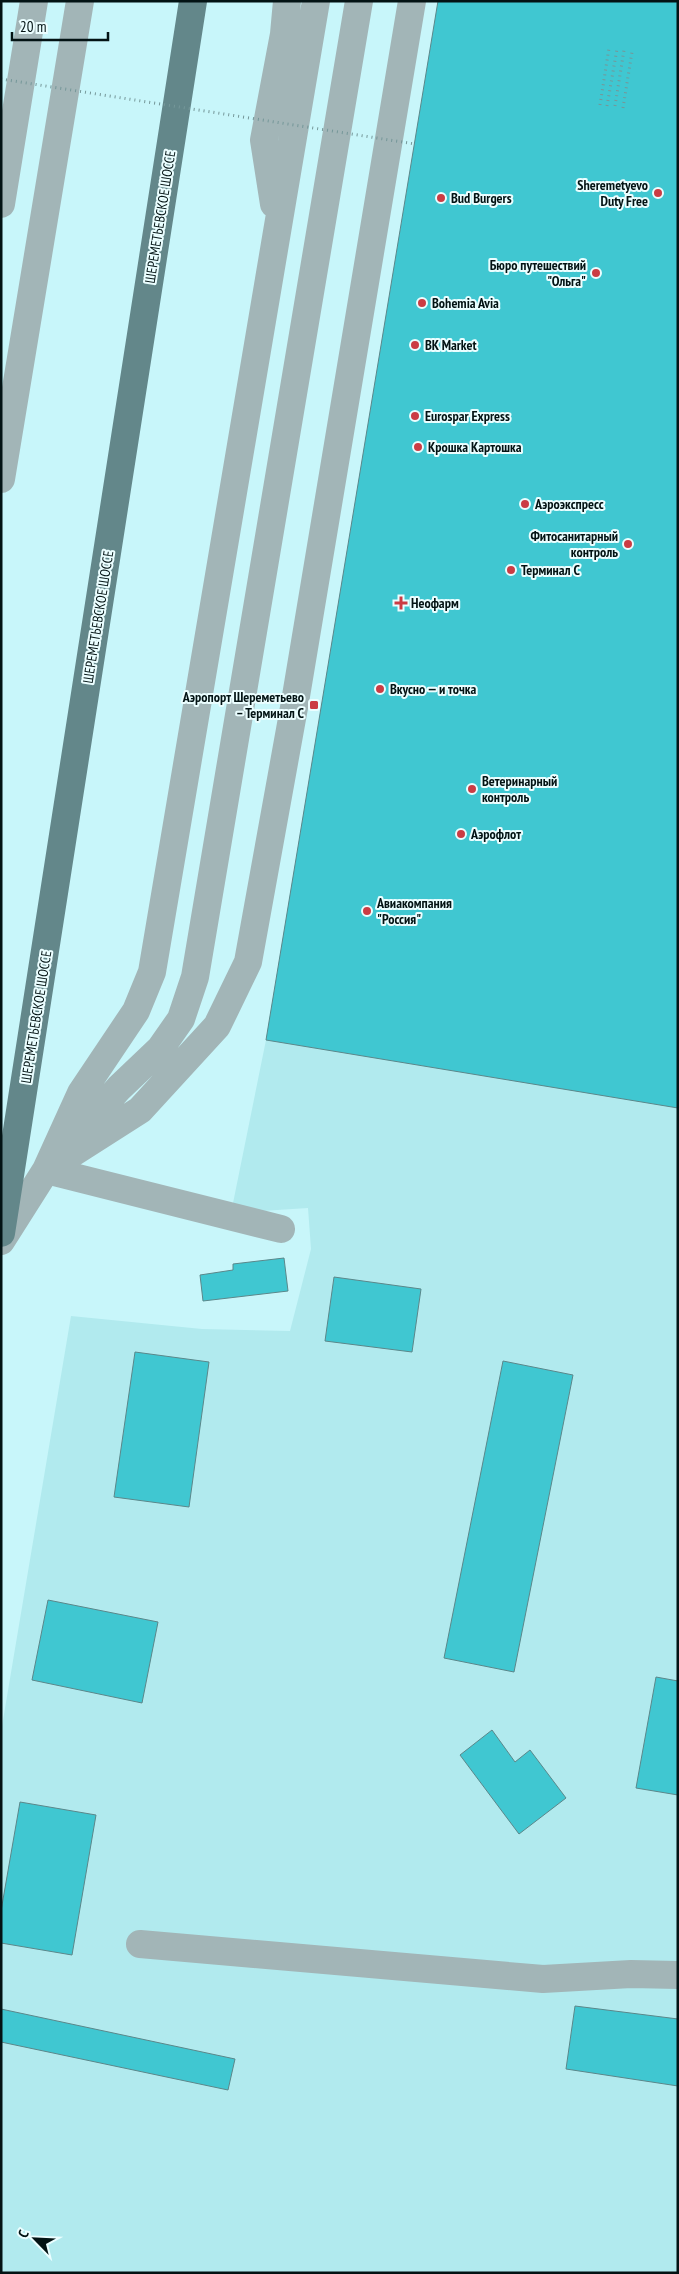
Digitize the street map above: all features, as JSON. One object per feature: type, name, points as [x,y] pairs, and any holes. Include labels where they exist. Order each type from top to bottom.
[{"type":"main road","name":"ШЕРЕМЕТЬЕВСКОЕ ШОССЕ","points":[[1,1233],[194,1]]},
{"type":"lane","points":[[1,204],[34,1]]},
{"type":"lane","points":[[1,479],[80,1]]},
{"type":"lane","points":[[277,230],[264,140],[284,34],[287,1]]},
{"type":"lane","points":[[1,1241],[46,1170],[81,1093],[136,1011],[152,972],[316,1]]},
{"type":"lane","points":[[46,1170],[118,1088],[160,1049],[180,1019],[195,977],[359,1]]},
{"type":"lane","points":[[46,1170],[140,1110],[217,1026],[248,962],[295,702],[412,1]]},
{"type":"lane","points":[[46,1170],[281,1230]]},
{"type":"lane","points":[[140,1944],[543,1979],[631,1974],[678,1975]]},
{"type":"path","points":[[600,105],[609,48]]},
{"type":"path","points":[[607,106],[617,49]]},
{"type":"path","points":[[614,106],[624,50]]},
{"type":"path","points":[[623,108],[632,52]]},
{"type":"path","points":[[1,79],[415,144]]},
{"type":"shaded area","points":[[678,1],[678,2273],[1,2273],[1,1732],[71,1316],[202,1329],[290,1331],[311,1249],[308,1208],[231,1213],[266,1040],[386,317]]},
{"type":"building","name":"Терминал C","points":[[438,1],[678,1],[678,1108],[266,1040]]},
{"type":"building","points":[[284,1258],[288,1291],[203,1301],[200,1275],[233,1270],[233,1264]]},
{"type":"building","points":[[334,1277],[421,1289],[412,1352],[325,1341]]},
{"type":"building","points":[[135,1352],[209,1362],[189,1507],[114,1497]]},
{"type":"building","points":[[503,1361],[573,1375],[514,1672],[444,1658]]},
{"type":"building","points":[[48,1600],[158,1622],[142,1703],[32,1680]]},
{"type":"building","points":[[656,1677],[678,1681],[678,1795],[636,1788]]},
{"type":"building","points":[[492,1730],[515,1762],[530,1750],[566,1798],[519,1834],[460,1755]]},
{"type":"building","points":[[20,1802],[96,1815],[72,1955],[1,1943],[1,1911]]},
{"type":"building","points":[[575,2006],[678,2019],[678,2086],[566,2069]]},
{"type":"building","points":[[1,2009],[235,2059],[228,2090],[1,2042]]},
{"type":"place","name":"Sheremetyevo Duty Free","points":[[658,193]]},
{"type":"place","name":"Bud Burgers","points":[[441,198]]},
{"type":"place","name":"Бюро путешествий \"Ольга\"","points":[[596,273]]},
{"type":"place","name":"Bohemia Avia","points":[[422,303]]},
{"type":"place","name":"BK Market","points":[[415,345]]},
{"type":"place","name":"Eurospar Express","points":[[415,416]]},
{"type":"place","name":"Крошка Картошка","points":[[418,447]]},
{"type":"place","name":"Аэроэкспресс","points":[[525,504]]},
{"type":"place","name":"Фитосанитарный контроль","points":[[628,544]]},
{"type":"place","name":"Терминал C","points":[[511,570]]},
{"type":"place","name":"Неофарм","points":[[401,603]]},
{"type":"place","name":"Вкусно — и точка","points":[[380,689]]},
{"type":"place","name":"Аэропорт Шереметьево – Терминал C","points":[[314,705]]},
{"type":"place","name":"Ветеринарный контроль","points":[[472,789]]},
{"type":"place","name":"Аэрофлот","points":[[461,834]]},
{"type":"place","name":"Авиакомпания \"Россия\"","points":[[367,911]]}]
